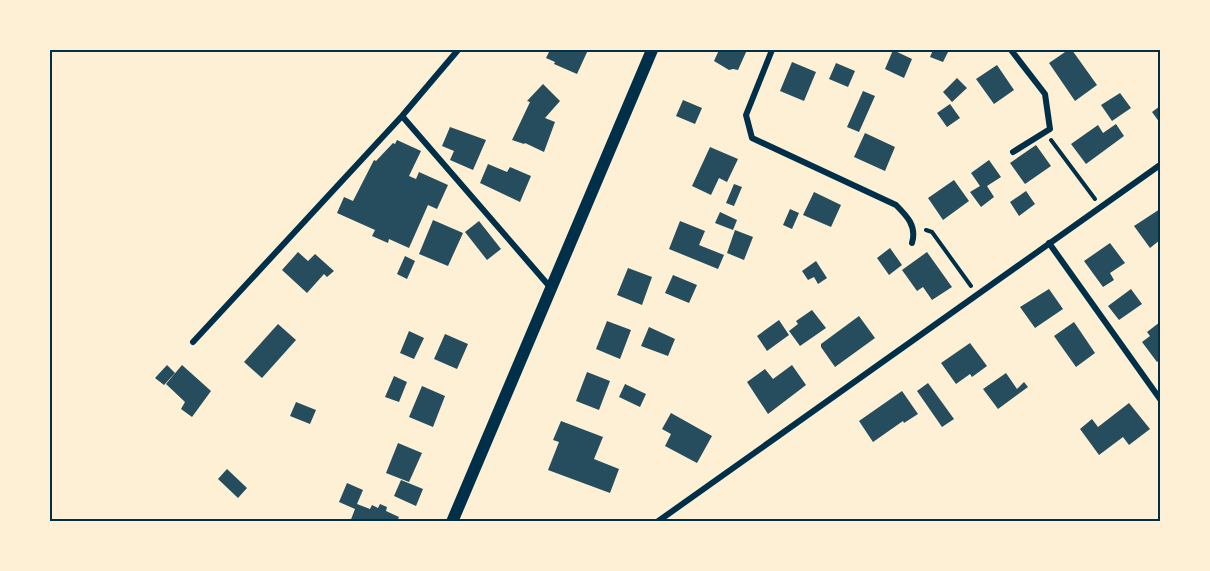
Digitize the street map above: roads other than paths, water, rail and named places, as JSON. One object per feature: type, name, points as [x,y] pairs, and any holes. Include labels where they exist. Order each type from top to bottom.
[{"type":"main road","points":[[452,522],[651,50]]},
{"type":"street","points":[[193,342],[402,116],[458,50]]},
{"type":"street","points":[[772,50],[746,115],[752,138],[896,205],[908,217],[913,227],[912,243]]},
{"type":"street","points":[[1011,50],[1045,94],[1050,129],[1013,152]]},
{"type":"street","points":[[402,116],[550,287]]},
{"type":"street","points":[[657,522],[1161,165]]},
{"type":"street","points":[[1049,243],[1161,399]]}]
